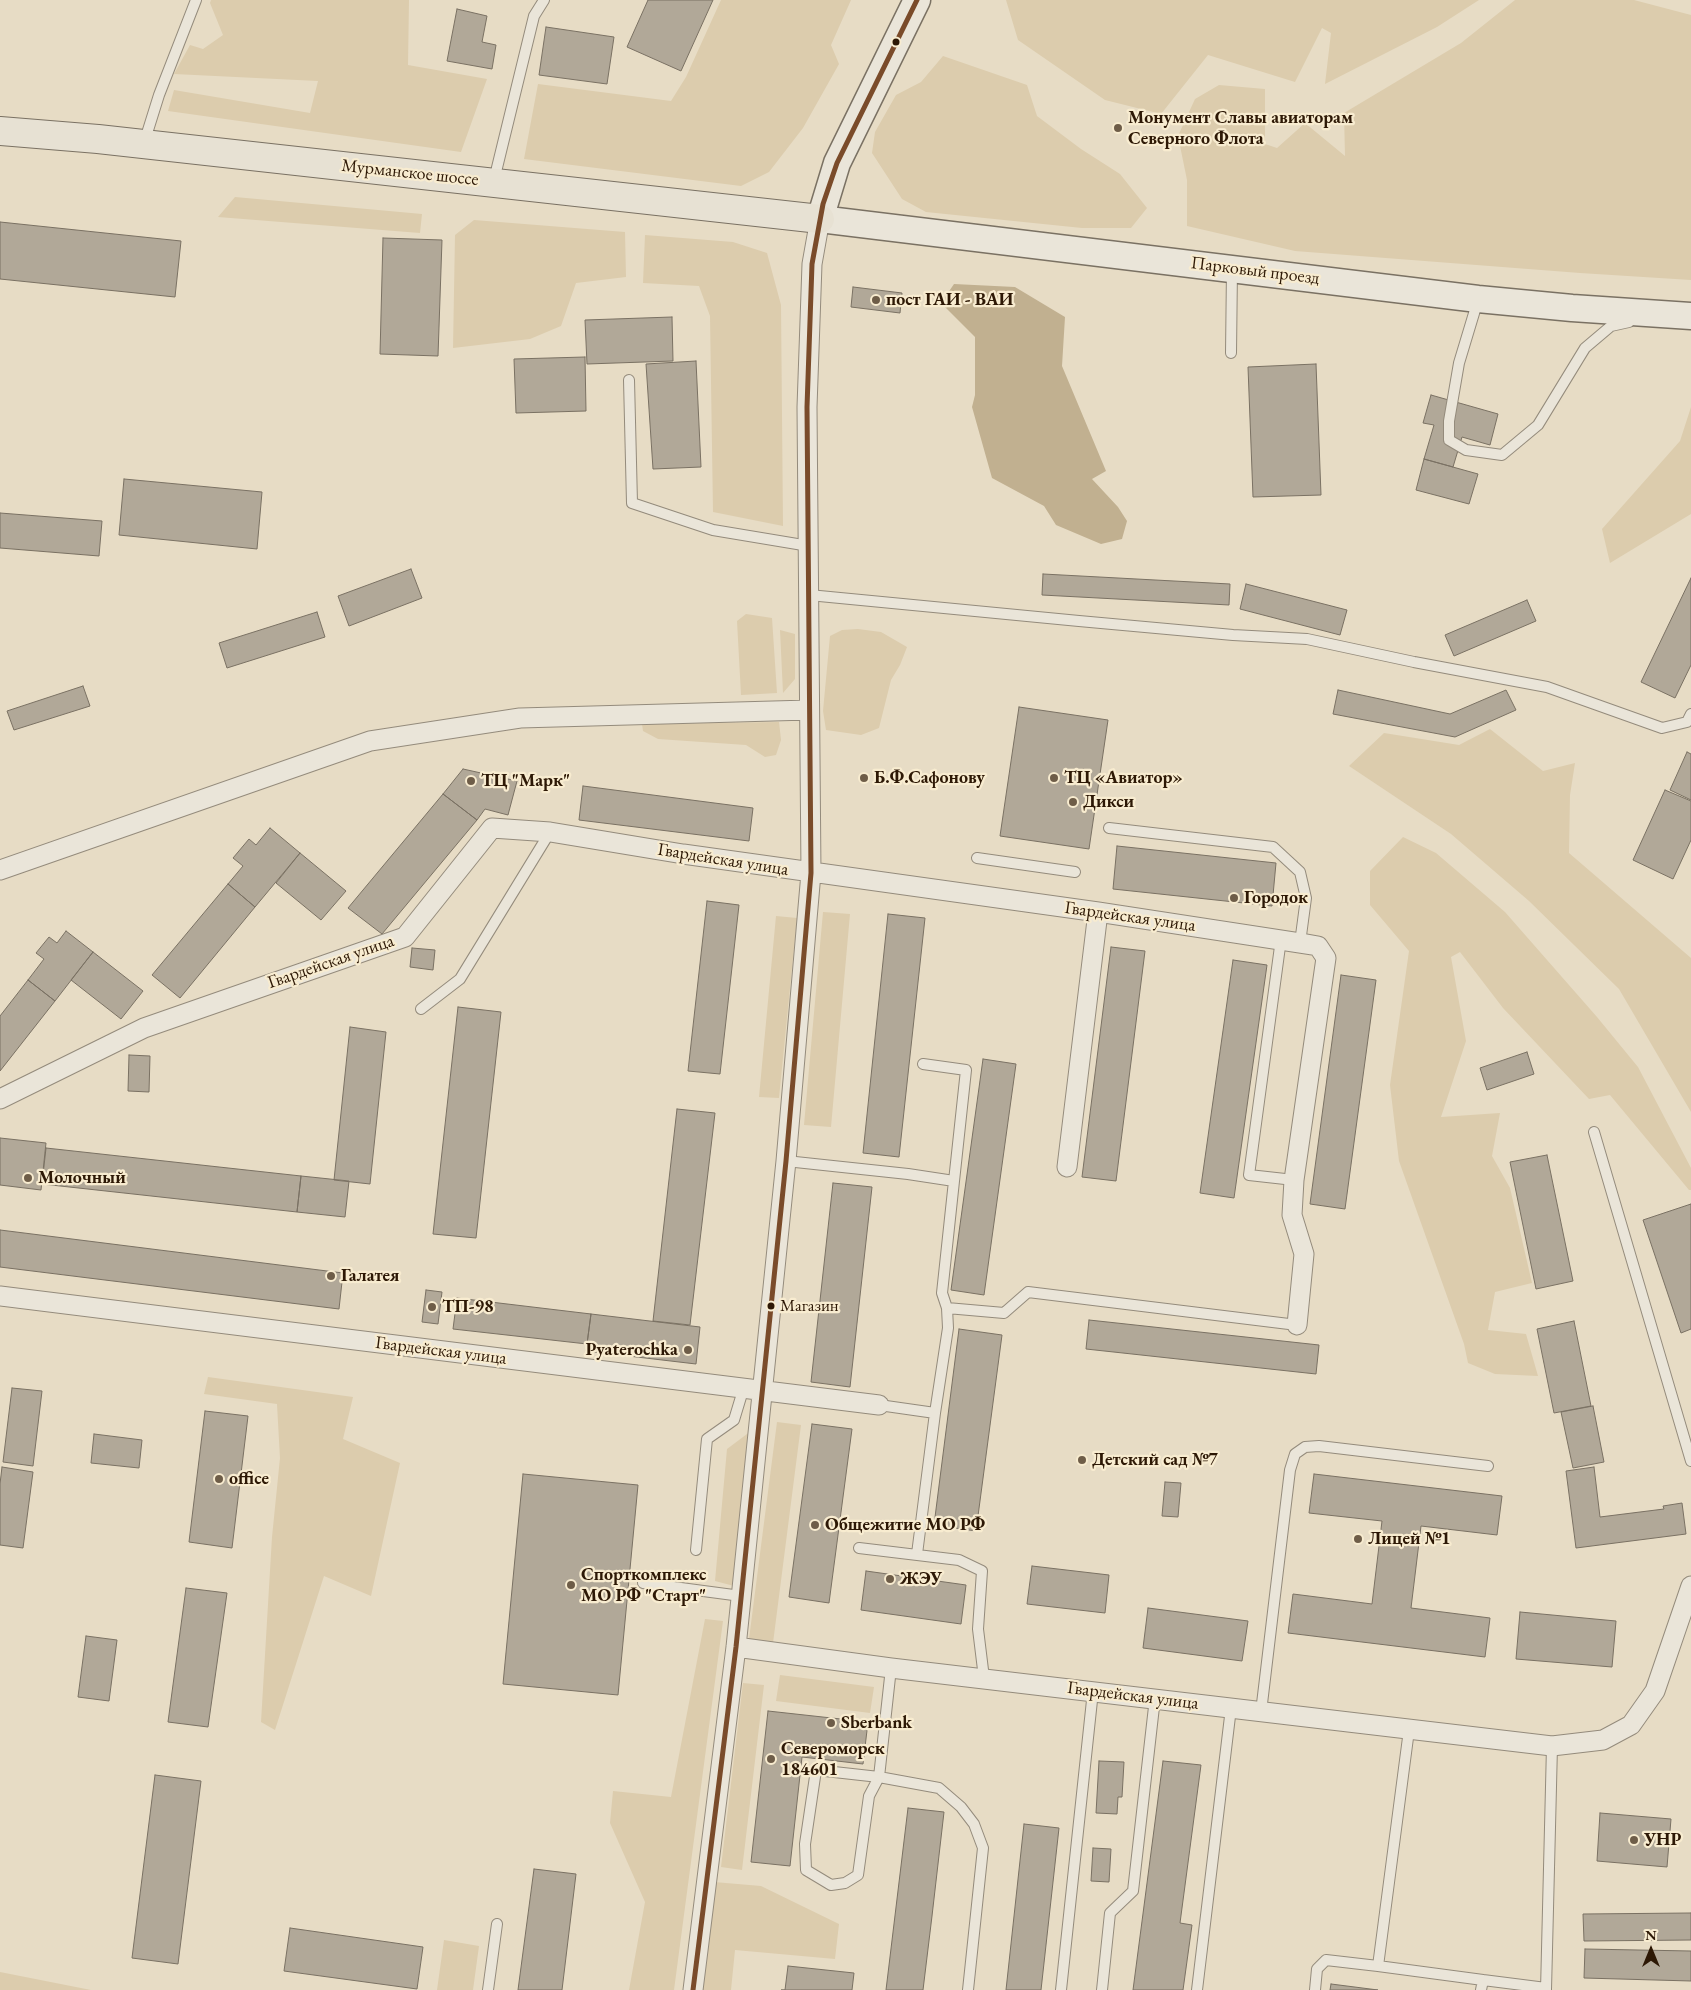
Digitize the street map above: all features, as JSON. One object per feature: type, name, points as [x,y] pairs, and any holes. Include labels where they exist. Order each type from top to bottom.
[{"type":"main road","points":[[820,219],[837,163],[917,0]]},
{"type":"main road","name":"Мурманское шоссе","points":[[0,131],[144,144],[820,219]]},
{"type":"main road","name":"Парковый проезд","points":[[820,219],[1478,298],[1660,315],[1691,316]]},
{"type":"street","name":"Гвардейская улица","points":[[820,219],[812,264],[808,407],[811,873],[786,1161],[736,1647],[892,1668],[1552,1746],[1603,1740],[1631,1725],[1655,1691],[1691,1586]]},
{"type":"street","points":[[0,870],[370,741],[520,718],[809,710]]},
{"type":"street","name":"Гвардейская улица","points":[[0,1099],[144,1028],[405,937],[492,828],[550,832],[811,873],[1098,912],[1318,946],[1326,958],[1294,1180],[1292,1215],[1304,1254],[1297,1325]]},
{"type":"street","points":[[1067,1167],[1098,912]]},
{"type":"street","name":"Гвардейская улица","points":[[0,1296],[763,1389],[879,1405]]},
{"type":"street","points":[[693,1990],[736,1647]]},
{"type":"lane","points":[[144,144],[159,95],[196,0]]},
{"type":"lane","points":[[494,182],[534,16],[544,0]]},
{"type":"lane","points":[[1230,353],[1232,268]]},
{"type":"lane","points":[[1478,298],[1459,363],[1449,421],[1449,440],[1466,450],[1502,455],[1538,425],[1584,348],[1611,326],[1660,315]]},
{"type":"lane","points":[[629,380],[632,503],[713,530],[809,546]]},
{"type":"lane","points":[[809,595],[1233,635],[1307,639],[1414,662],[1547,687],[1662,728],[1687,722],[1691,714]]},
{"type":"lane","points":[[1109,828],[1273,848],[1300,872],[1306,898],[1300,943]]},
{"type":"lane","points":[[421,1009],[460,979],[550,832]]},
{"type":"lane","points":[[977,858],[1075,872]]},
{"type":"lane","points":[[1281,940],[1249,1175],[1294,1180]]},
{"type":"lane","points":[[916,1554],[948,1328],[947,1308],[942,1293],[966,1070],[924,1064]]},
{"type":"lane","points":[[1594,1132],[1691,1462]]},
{"type":"lane","points":[[786,1161],[908,1174],[954,1181]]},
{"type":"lane","points":[[947,1308],[1004,1313],[1028,1292],[1297,1325]]},
{"type":"lane","points":[[696,1550],[708,1439],[734,1420],[744,1387]]},
{"type":"lane","points":[[879,1405],[935,1413]]},
{"type":"lane","points":[[1261,1712],[1290,1470],[1295,1454],[1305,1447],[1319,1446],[1488,1466]]},
{"type":"lane","points":[[859,1548],[958,1560],[982,1571],[978,1629],[984,1678]]},
{"type":"lane","points":[[643,1583],[741,1596]]},
{"type":"lane","points":[[892,1668],[878,1777],[869,1796],[858,1875],[845,1884],[831,1885],[806,1870],[805,1844],[816,1770],[878,1777],[939,1788],[961,1807],[974,1824],[983,1848],[968,1990]]},
{"type":"lane","points":[[1061,1990],[1093,1691]]},
{"type":"lane","points":[[1102,1990],[1110,1913],[1133,1891],[1155,1698]]},
{"type":"lane","points":[[1197,1990],[1231,1708]]},
{"type":"lane","points":[[1378,1966],[1409,1730]]},
{"type":"lane","points":[[1315,1990],[1317,1969],[1326,1960],[1378,1966],[1482,1985],[1546,1989],[1552,1746]]},
{"type":"lane","points":[[488,1990],[497,1924]]},
{"type":"shaded area","points":[[211,0],[409,0],[408,65],[487,79],[461,152],[168,111],[174,90],[310,113],[318,81],[174,74],[190,45],[203,49],[223,35],[210,3]]},
{"type":"shaded area","points":[[721,0],[851,0],[831,45],[839,64],[803,128],[769,172],[741,186],[524,159],[538,84],[671,101],[686,77]]},
{"type":"shaded area","points":[[1006,0],[1479,0],[1437,27],[1325,84],[1331,33],[1322,28],[1295,82],[1208,55],[1161,114],[1105,100],[1018,40]]},
{"type":"shaded area","points":[[1515,0],[1634,0],[1691,15],[1691,280],[1295,251],[1187,226],[1187,180],[1178,136],[1195,99],[1219,85],[1265,89],[1265,144],[1277,148],[1305,123],[1345,156],[1344,113],[1461,43]]},
{"type":"shaded area","points":[[943,56],[1027,85],[1037,116],[1081,149],[1120,174],[1147,208],[1131,228],[1082,228],[926,212],[902,199],[872,153],[875,132],[896,95],[921,82]]},
{"type":"shaded area","points":[[235,197],[422,214],[420,233],[218,217]]},
{"type":"shaded area","points":[[474,220],[625,232],[626,277],[576,283],[561,326],[530,339],[453,348],[455,235]]},
{"type":"shaded area","points":[[645,235],[733,242],[767,253],[781,305],[783,526],[713,512],[710,316],[699,286],[643,283]]},
{"type":"shaded area","points":[[954,284],[1015,287],[1065,317],[1062,366],[1106,471],[1092,479],[1118,507],[1127,521],[1122,539],[1101,544],[1056,525],[1044,506],[992,478],[972,407],[975,395],[975,337],[941,303]]},
{"type":"shaded area","points":[[1691,407],[1691,514],[1610,563],[1602,529],[1680,441]]},
{"type":"shaded area","points":[[746,614],[772,618],[777,693],[741,695],[737,621]]},
{"type":"shaded area","points":[[858,629],[881,632],[907,647],[900,665],[891,680],[879,728],[861,735],[826,730],[823,711],[830,636],[842,630]]},
{"type":"shaded area","points":[[780,630],[795,634],[795,679],[783,693]]},
{"type":"shaded area","points":[[779,722],[781,740],[776,755],[765,757],[746,745],[658,739],[643,731],[642,724]]},
{"type":"shaded area","points":[[1490,729],[1543,771],[1575,763],[1570,795],[1569,853],[1691,958],[1691,1112],[1619,989],[1529,901],[1451,834],[1349,766],[1384,733],[1459,745]]},
{"type":"shaded area","points":[[1403,837],[1436,853],[1505,912],[1597,1017],[1638,1067],[1691,1168],[1691,1190],[1689,1190],[1610,1095],[1589,1099],[1503,1008],[1460,952],[1451,957],[1466,1041],[1441,1117],[1500,1113],[1492,1156],[1510,1188],[1532,1283],[1495,1292],[1488,1330],[1526,1334],[1538,1376],[1495,1374],[1468,1363],[1464,1344],[1399,1161],[1390,1085],[1409,951],[1370,905],[1370,871]]},
{"type":"shaded area","points":[[823,912],[850,914],[831,1127],[804,1125]]},
{"type":"shaded area","points":[[776,916],[797,918],[779,1098],[759,1097]]},
{"type":"shaded area","points":[[208,1377],[353,1397],[343,1439],[400,1463],[371,1596],[324,1576],[275,1730],[261,1722],[272,1537],[280,1458],[277,1404],[204,1394]]},
{"type":"shaded area","points":[[777,1422],[801,1425],[773,1643],[749,1639]]},
{"type":"shaded area","points":[[751,1431],[734,1586],[715,1581],[727,1449]]},
{"type":"shaded area","points":[[705,1619],[723,1621],[674,1990],[629,1990],[645,1902],[610,1823],[613,1791],[671,1797]]},
{"type":"shaded area","points":[[780,1675],[874,1687],[870,1713],[776,1701]]},
{"type":"shaded area","points":[[743,1683],[764,1685],[742,1870],[721,1867]]},
{"type":"shaded area","points":[[714,1882],[761,1886],[839,1924],[835,1959],[735,1950],[731,1990],[701,1990]]},
{"type":"shaded area","points":[[444,1940],[479,1946],[473,1990],[437,1990]]},
{"type":"shaded area","points":[[0,1972],[91,1990],[0,1990]]},
{"type":"building","points":[[648,0],[713,0],[681,71],[627,47]]},
{"type":"building","points":[[457,9],[487,16],[482,42],[496,45],[492,69],[447,61]]},
{"type":"building","points":[[546,27],[614,37],[607,84],[539,75]]},
{"type":"building","points":[[0,222],[181,241],[175,297],[0,279]]},
{"type":"building","points":[[383,238],[442,240],[438,356],[380,354]]},
{"type":"building","name":"пост ГАИ - ВАИ","points":[[853,287],[902,293],[900,313],[851,307]]},
{"type":"building","points":[[672,317],[673,361],[587,364],[585,320]]},
{"type":"building","points":[[585,357],[586,411],[516,413],[514,359]]},
{"type":"building","points":[[696,361],[701,467],[653,469],[646,364]]},
{"type":"building","points":[[1316,364],[1321,495],[1253,497],[1248,367]]},
{"type":"building","points":[[1431,395],[1498,414],[1490,445],[1462,437],[1453,467],[1424,459],[1434,425],[1423,423]]},
{"type":"building","points":[[1424,459],[1478,474],[1469,504],[1416,490]]},
{"type":"building","points":[[124,479],[262,492],[257,549],[119,535]]},
{"type":"building","points":[[0,513],[102,521],[99,556],[0,548]]},
{"type":"building","points":[[411,569],[422,598],[349,626],[338,596]]},
{"type":"building","points":[[1043,574],[1230,584],[1229,605],[1042,595]]},
{"type":"building","points":[[1691,578],[1691,665],[1675,698],[1641,682]]},
{"type":"building","points":[[1246,584],[1347,610],[1340,635],[1240,609]]},
{"type":"building","points":[[1527,600],[1536,621],[1454,656],[1445,635]]},
{"type":"building","points":[[317,612],[325,637],[227,668],[219,643]]},
{"type":"building","points":[[83,686],[90,706],[14,730],[7,711]]},
{"type":"building","points":[[1338,690],[1450,714],[1506,690],[1516,710],[1455,737],[1333,714]]},
{"type":"building","name":"ТЦ «Авиатор»","points":[[1019,707],[1108,720],[1089,849],[1000,836]]},
{"type":"building","points":[[1687,752],[1691,754],[1691,800],[1670,790]]},
{"type":"building","points":[[463,769],[517,781],[508,815],[485,809],[477,820],[443,794]]},
{"type":"building","points":[[583,786],[753,808],[749,841],[579,820]]},
{"type":"building","points":[[1665,790],[1691,801],[1691,840],[1673,879],[1633,860]]},
{"type":"building","points":[[443,794],[477,820],[382,934],[348,908]]},
{"type":"building","points":[[270,828],[300,853],[255,907],[228,884],[243,866],[233,858],[249,839],[256,845]]},
{"type":"building","points":[[1117,846],[1276,863],[1272,906],[1113,889]]},
{"type":"building","points":[[300,853],[346,891],[321,920],[276,883]]},
{"type":"building","points":[[228,884],[255,907],[180,998],[152,975]]},
{"type":"building","points":[[707,901],[739,905],[720,1074],[688,1071]]},
{"type":"building","points":[[888,914],[925,918],[899,1157],[863,1153]]},
{"type":"building","points":[[66,931],[93,952],[55,1001],[28,980],[44,959],[36,953],[49,937],[57,943]]},
{"type":"building","points":[[1111,947],[1145,951],[1116,1181],[1082,1177]]},
{"type":"building","points":[[412,948],[435,950],[433,970],[410,967]]},
{"type":"building","points":[[93,952],[143,991],[121,1019],[71,980]]},
{"type":"building","points":[[1233,960],[1267,965],[1234,1198],[1200,1193]]},
{"type":"building","points":[[1341,975],[1376,980],[1345,1209],[1310,1204]]},
{"type":"building","points":[[28,980],[55,1001],[0,1071],[0,1016]]},
{"type":"building","points":[[458,1007],[501,1012],[476,1238],[433,1234]]},
{"type":"building","points":[[350,1027],[386,1032],[370,1184],[334,1180]]},
{"type":"building","points":[[1527,1052],[1534,1074],[1487,1090],[1480,1068]]},
{"type":"building","points":[[129,1055],[150,1056],[149,1092],[128,1091]]},
{"type":"building","points":[[983,1059],[1016,1064],[984,1295],[951,1290]]},
{"type":"building","points":[[677,1109],[715,1113],[690,1325],[653,1321]]},
{"type":"building","points":[[0,1138],[46,1143],[41,1190],[0,1185]]},
{"type":"building","points":[[46,1148],[301,1176],[297,1212],[42,1184]]},
{"type":"building","points":[[1547,1155],[1573,1281],[1536,1289],[1510,1162]]},
{"type":"building","points":[[301,1176],[349,1181],[345,1217],[297,1212]]},
{"type":"building","points":[[833,1183],[872,1187],[850,1387],[811,1382]]},
{"type":"building","points":[[1691,1204],[1691,1329],[1681,1333],[1643,1220]]},
{"type":"building","points":[[0,1230],[343,1273],[339,1309],[0,1267]]},
{"type":"building","name":"ТП-98","points":[[426,1290],[442,1292],[438,1324],[422,1322]]},
{"type":"building","points":[[457,1298],[591,1314],[587,1344],[453,1329]]},
{"type":"building","points":[[591,1314],[700,1327],[696,1364],[586,1351]]},
{"type":"building","points":[[1089,1320],[1319,1345],[1316,1374],[1086,1349]]},
{"type":"building","points":[[1574,1321],[1591,1406],[1554,1413],[1537,1329]]},
{"type":"building","points":[[959,1329],[1002,1335],[976,1531],[934,1525]]},
{"type":"building","points":[[12,1388],[42,1391],[33,1466],[3,1462]]},
{"type":"building","points":[[1593,1406],[1604,1462],[1573,1468],[1561,1412]]},
{"type":"building","name":"office","points":[[205,1411],[248,1416],[232,1548],[189,1542]]},
{"type":"building","points":[[812,1424],[852,1429],[829,1603],[789,1597]]},
{"type":"building","points":[[94,1434],[142,1440],[139,1468],[91,1463]]},
{"type":"building","points":[[2,1467],[33,1472],[23,1548],[0,1545],[0,1484]]},
{"type":"building","points":[[1594,1467],[1600,1517],[1664,1509],[1663,1506],[1682,1503],[1686,1534],[1576,1548],[1566,1471]]},
{"type":"building","name":"Спорткомплекс МО РФ \"Старт\"","points":[[523,1474],[638,1485],[618,1695],[503,1684]]},
{"type":"building","points":[[1314,1474],[1502,1496],[1497,1535],[1421,1526],[1411,1608],[1490,1618],[1485,1657],[1288,1633],[1293,1594],[1372,1604],[1382,1521],[1309,1513]]},
{"type":"building","points":[[1165,1482],[1181,1483],[1178,1517],[1162,1516]]},
{"type":"building","points":[[1032,1566],[1109,1575],[1105,1613],[1027,1604]]},
{"type":"building","points":[[866,1571],[966,1585],[961,1624],[861,1610]]},
{"type":"building","points":[[186,1588],[227,1593],[208,1727],[168,1722]]},
{"type":"building","points":[[1148,1608],[1248,1621],[1242,1661],[1143,1648]]},
{"type":"building","points":[[1520,1612],[1616,1621],[1612,1667],[1516,1659]]},
{"type":"building","points":[[86,1636],[117,1640],[109,1701],[78,1697]]},
{"type":"building","points":[[768,1711],[868,1722],[863,1764],[802,1757],[790,1866],[751,1862]]},
{"type":"building","points":[[1099,1761],[1124,1762],[1122,1797],[1118,1797],[1117,1814],[1096,1813]]},
{"type":"building","points":[[1163,1761],[1201,1765],[1180,1923],[1192,1925],[1183,1990],[1133,1990]]},
{"type":"building","points":[[155,1775],[201,1781],[178,1964],[132,1958]]},
{"type":"building","points":[[908,1808],[944,1812],[932,1916],[923,1990],[886,1990]]},
{"type":"building","name":"УНР","points":[[1600,1813],[1671,1819],[1667,1867],[1597,1861]]},
{"type":"building","points":[[1024,1824],[1059,1828],[1041,1990],[1006,1990]]},
{"type":"building","points":[[1093,1848],[1111,1849],[1109,1882],[1091,1881]]},
{"type":"building","points":[[534,1869],[576,1874],[562,1990],[518,1990]]},
{"type":"building","points":[[1691,1913],[1691,1940],[1584,1941],[1583,1914]]},
{"type":"building","points":[[290,1928],[423,1947],[417,1989],[284,1971]]},
{"type":"building","points":[[1585,1949],[1691,1951],[1691,1981],[1584,1978]]},
{"type":"building","points":[[788,1966],[854,1973],[852,1990],[785,1990]]},
{"type":"building","points":[[1331,1984],[1378,1990],[1330,1990]]},
{"type":"transit line","points":[[693,1990],[736,1647],[786,1161],[811,873],[807,407],[812,264],[823,204],[837,163],[917,0]]},
{"type":"place","name":"Монумент Славы авиаторам Северного Флота","points":[[1118,128]]},
{"type":"place","name":"пост ГАИ - ВАИ","points":[[876,300]]},
{"type":"place","name":"Б.Ф.Сафонову","points":[[864,778]]},
{"type":"place","name":"ТЦ «Авиатор»","points":[[1054,778]]},
{"type":"place","name":"ТЦ \"Марк\"","points":[[471,781]]},
{"type":"place","name":"Дикси","points":[[1073,802]]},
{"type":"place","name":"Городок","points":[[1234,898]]},
{"type":"place","name":"Молочный","points":[[28,1178]]},
{"type":"place","name":"Галатея","points":[[331,1276]]},
{"type":"place","name":"Магазин","points":[[771,1306]]},
{"type":"place","name":"ТП-98","points":[[432,1307]]},
{"type":"place","name":"Pyaterochka","points":[[688,1350]]},
{"type":"place","name":"Детский сад №7","points":[[1082,1460]]},
{"type":"place","name":"office","points":[[219,1479]]},
{"type":"place","name":"Общежитие МО РФ","points":[[815,1525]]},
{"type":"place","name":"Лицей №1","points":[[1358,1539]]},
{"type":"place","name":"ЖЭУ","points":[[890,1579]]},
{"type":"place","name":"Спорткомплекс МО РФ \"Старт\"","points":[[571,1585]]},
{"type":"place","name":"Sberbank","points":[[831,1723]]},
{"type":"place","name":"Североморск 184601","points":[[771,1759]]},
{"type":"place","name":"УНР","points":[[1634,1840]]}]
